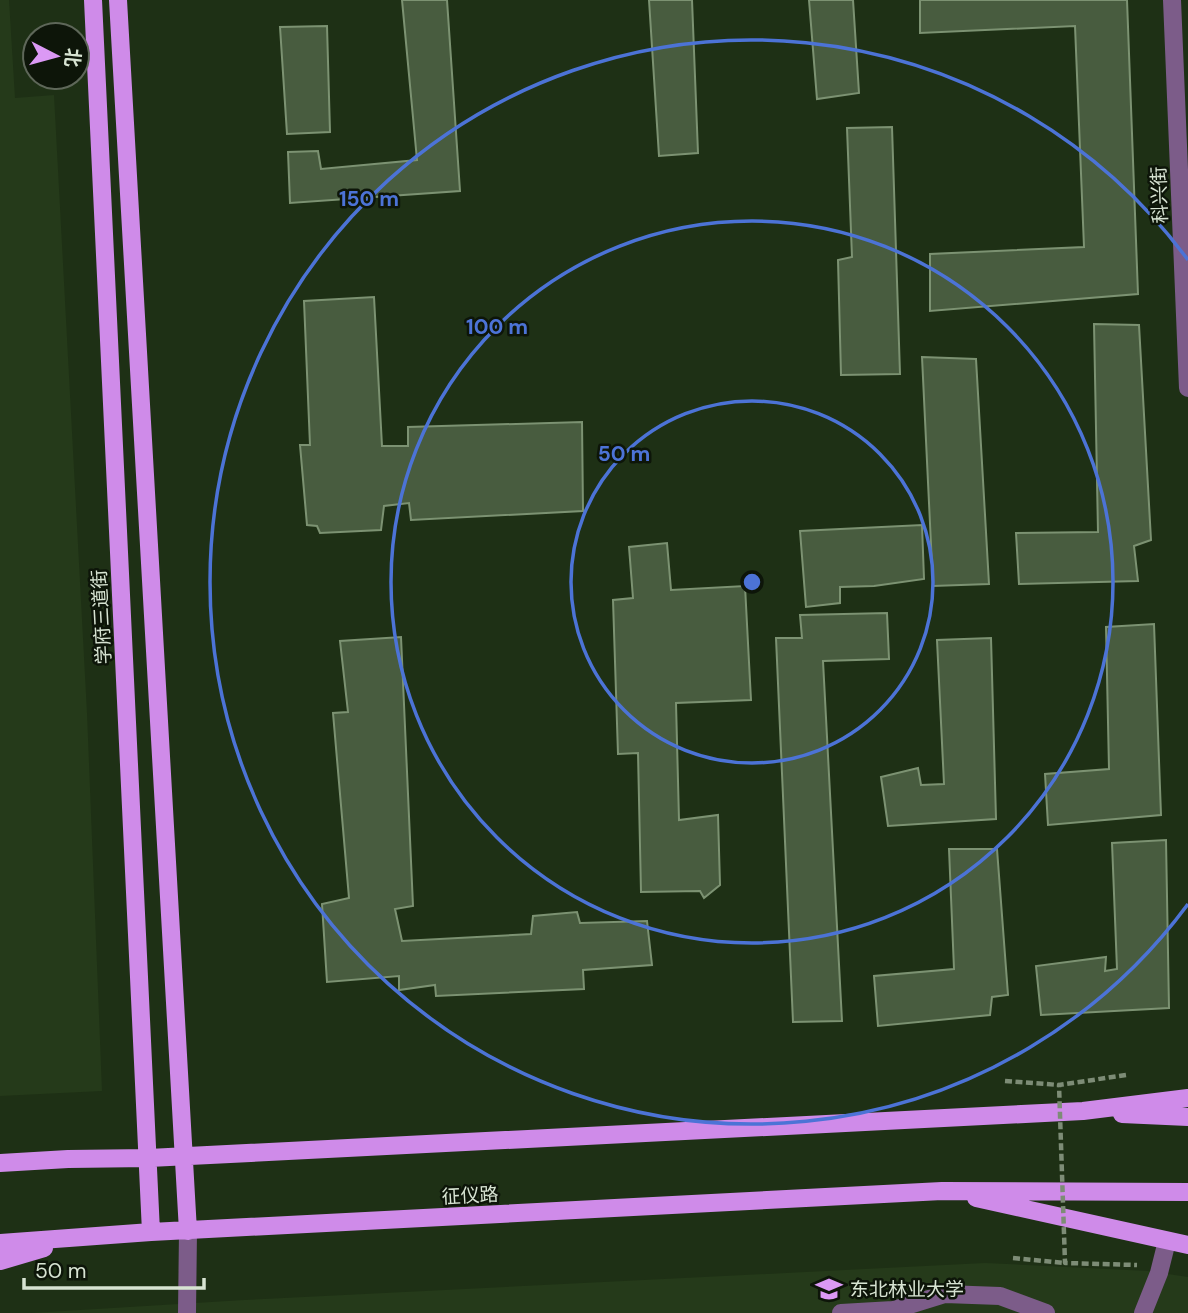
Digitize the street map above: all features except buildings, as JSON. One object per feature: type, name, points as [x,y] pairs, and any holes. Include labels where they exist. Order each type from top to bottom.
[{"type":"main road","name":"学府三道街","points":[[93,0],[151,1232]]},
{"type":"main road","points":[[118,0],[188,1231]]},
{"type":"main road","points":[[0,1163],[149,1158],[1083,1111],[1188,1098]]},
{"type":"main road","points":[[1083,1111],[1188,1117]]},
{"type":"main road","points":[[0,1152],[68,1159]]},
{"type":"main road","points":[[942,1191],[1188,1192]]},
{"type":"main road","points":[[942,1191],[1188,1245]]},
{"type":"main road","name":"征仪路","points":[[0,1243],[151,1232],[942,1191]]},
{"type":"main road","points":[[0,1261],[72,1239]]},
{"type":"street","name":"科兴街","points":[[1172,0],[1188,388]]},
{"type":"street","points":[[187,1313],[188,1231]]},
{"type":"street","points":[[1143,1313],[1159,1273],[1167,1241]]},
{"type":"street","points":[[841,1313],[925,1307],[945,1294],[1000,1296],[1046,1313]]},
{"type":"path","points":[[1005,1081],[1059,1084],[1126,1075]]},
{"type":"path","points":[[1059,1084],[1065,1263]]},
{"type":"path","points":[[1013,1258],[1137,1265]]},
{"type":"shaded area","points":[[0,0],[9,0],[15,98],[54,95],[87,713],[102,1091],[0,1096]]},
{"type":"shaded area","name":"东北林业大学","points":[[985,1263],[1148,1271],[1188,1277],[1188,1313],[31,1313],[244,1300]]},
{"type":"place","name":"东北林业大学","points":[[829,1289]]}]
